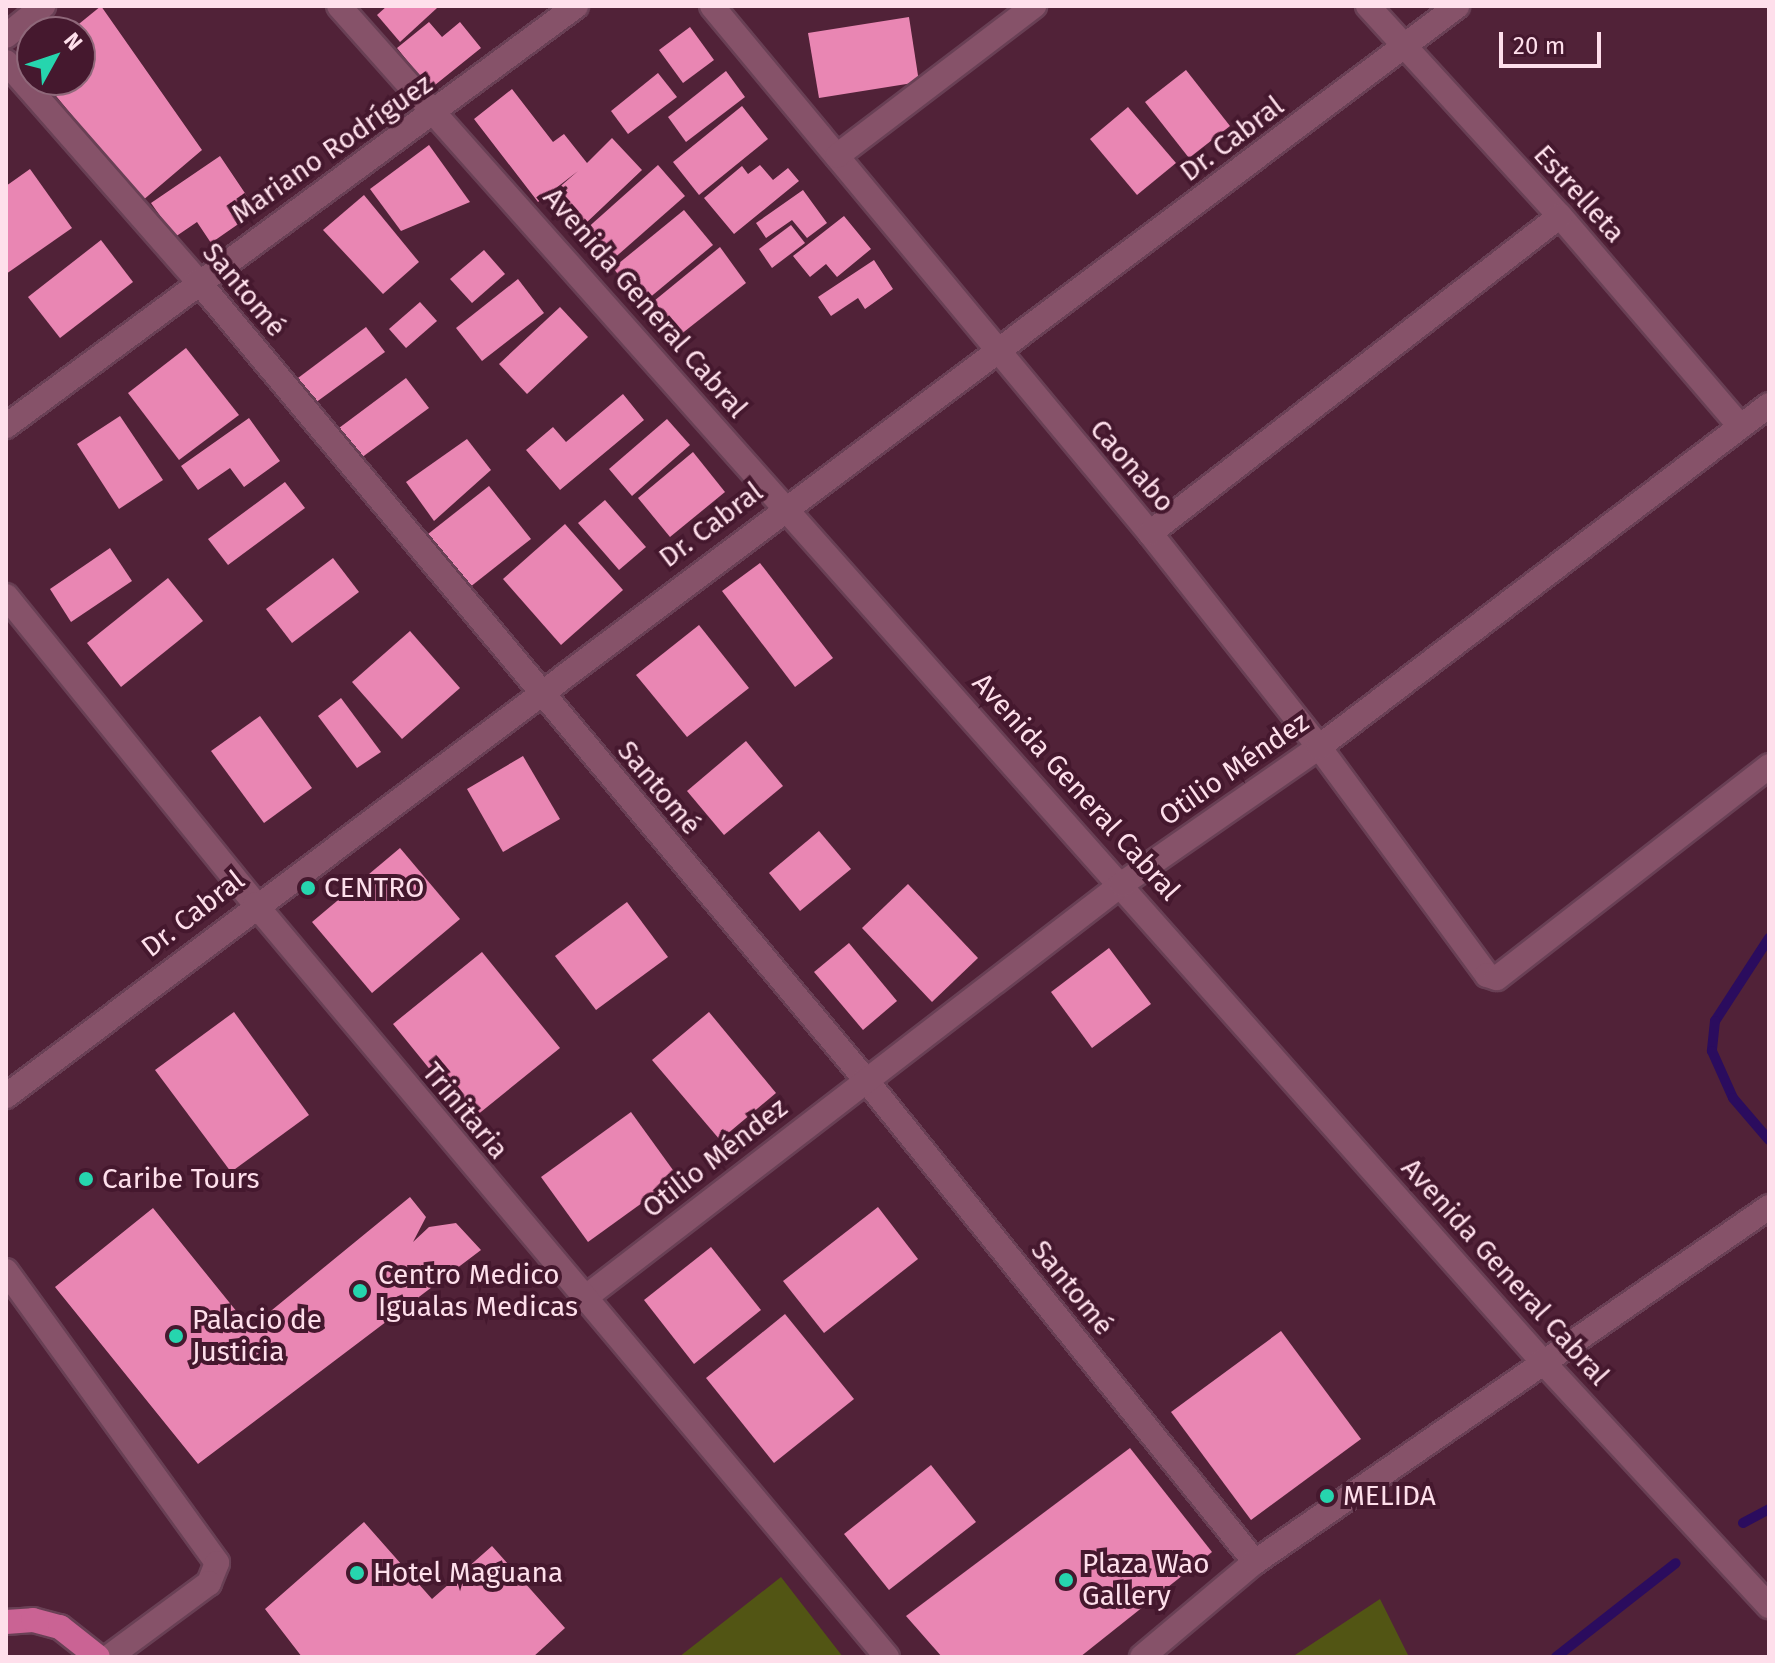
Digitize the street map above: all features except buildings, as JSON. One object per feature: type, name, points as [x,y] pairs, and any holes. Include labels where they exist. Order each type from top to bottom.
[{"type":"main road","points":[[6,1622],[33,1620],[60,1627],[98,1657]]},
{"type":"street","points":[[6,36],[43,6]]},
{"type":"street","name":"Avenida General Cabral","points":[[339,6],[1122,884],[1542,1361],[1769,1606]]},
{"type":"street","name":"Mariano Rodríguez","points":[[6,426],[198,281],[437,113],[576,6]]},
{"type":"street","name":"Caonabo","points":[[712,6],[997,354],[1150,533],[1319,747],[1492,977],[1769,766]]},
{"type":"street","points":[[837,156],[1034,6]]},
{"type":"street","name":"Estrelleta","points":[[1368,6],[1560,216],[1740,426]]},
{"type":"street","name":"Dr. Cabral","points":[[6,1096],[255,904],[785,506],[997,354],[1457,6]]},
{"type":"street","name":"Santomé","points":[[6,62],[198,281],[865,1079],[1255,1562]]},
{"type":"street","points":[[1150,533],[1560,216]]},
{"type":"street","name":"Otilio Méndez","points":[[582,1300],[1122,884],[1319,747],[1769,405]]},
{"type":"street","name":"Trinitaria","points":[[6,596],[582,1300],[887,1657]]},
{"type":"street","points":[[1142,1657],[1255,1562],[1769,1207]]},
{"type":"street","points":[[6,1271],[217,1563],[209,1583],[109,1657]]},
{"type":"shaded area","points":[[781,1577],[843,1657],[679,1657]]},
{"type":"shaded area","points":[[1380,1599],[1409,1657],[1292,1657]]},
{"type":"waterway","points":[[1769,938],[1715,1021],[1712,1051],[1733,1098],[1769,1140]]},
{"type":"waterway","points":[[1743,1523],[1769,1509]]},
{"type":"waterway","points":[[1556,1657],[1676,1563]]},
{"type":"place","name":"CENTRO","points":[[308,888]]},
{"type":"place","name":"Caribe Tours","points":[[86,1179]]},
{"type":"place","name":"Centro Medico Igualas Medicas","points":[[360,1291]]},
{"type":"place","name":"Palacio de Justicia","points":[[176,1336]]},
{"type":"place","name":"MELIDA","points":[[1327,1496]]},
{"type":"place","name":"Hotel Maguana","points":[[357,1573]]},
{"type":"place","name":"Plaza Wao Gallery","points":[[1066,1580]]}]
